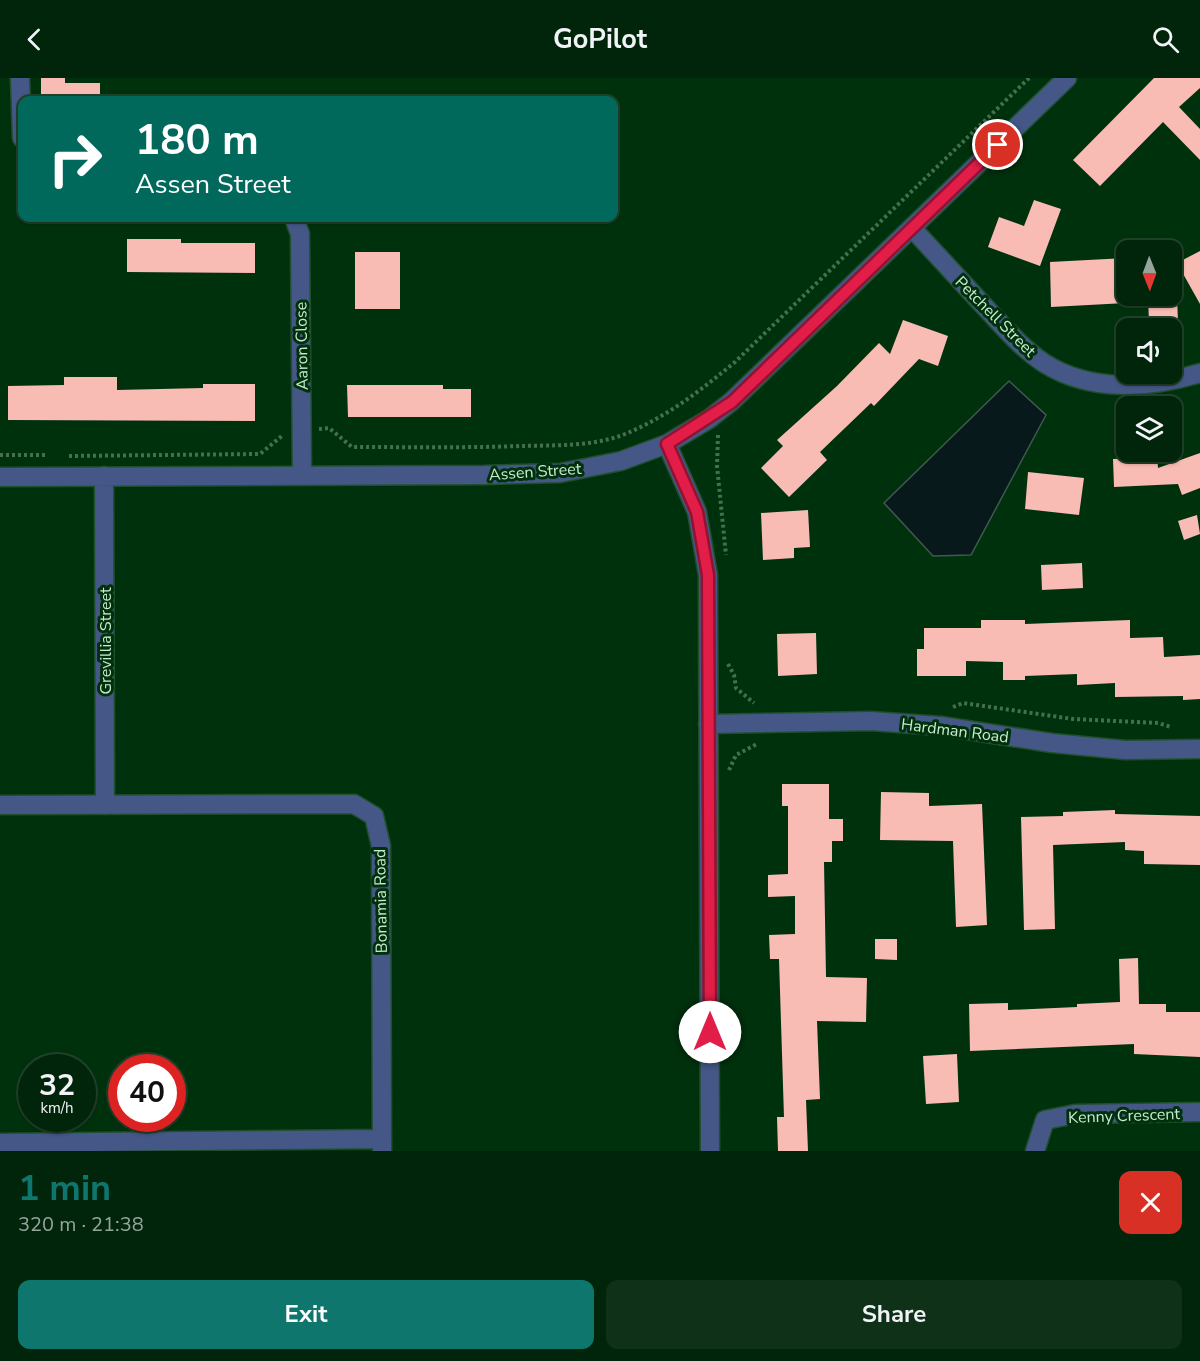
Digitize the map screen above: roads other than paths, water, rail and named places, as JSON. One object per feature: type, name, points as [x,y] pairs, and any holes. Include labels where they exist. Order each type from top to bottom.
[{"type":"street","points":[[20,78],[21,96]]},
{"type":"street","name":"Assen Street","points":[[0,477],[560,473],[621,461],[667,444],[732,402],[1067,78]]},
{"type":"street","name":"Aaron Close","points":[[296,222],[300,234],[302,476]]},
{"type":"street","name":"Petchell Street","points":[[912,228],[1023,347],[1045,364],[1081,379],[1125,386],[1171,382],[1200,373]]},
{"type":"street","points":[[667,444],[697,512],[708,575],[710,1151]]},
{"type":"street","name":"Grevillia Street","points":[[104,476],[105,805]]},
{"type":"street","name":"Hardman Road","points":[[708,724],[871,721],[941,726],[1052,743],[1125,750],[1200,749]]},
{"type":"street","name":"Bonamia Road","points":[[0,805],[354,804],[374,816],[381,846],[381,1145]]},
{"type":"street","name":"Kenny Crescent","points":[[1035,1151],[1044,1120],[1075,1114],[1200,1112]]},
{"type":"street","points":[[0,1143],[381,1145]]}]
